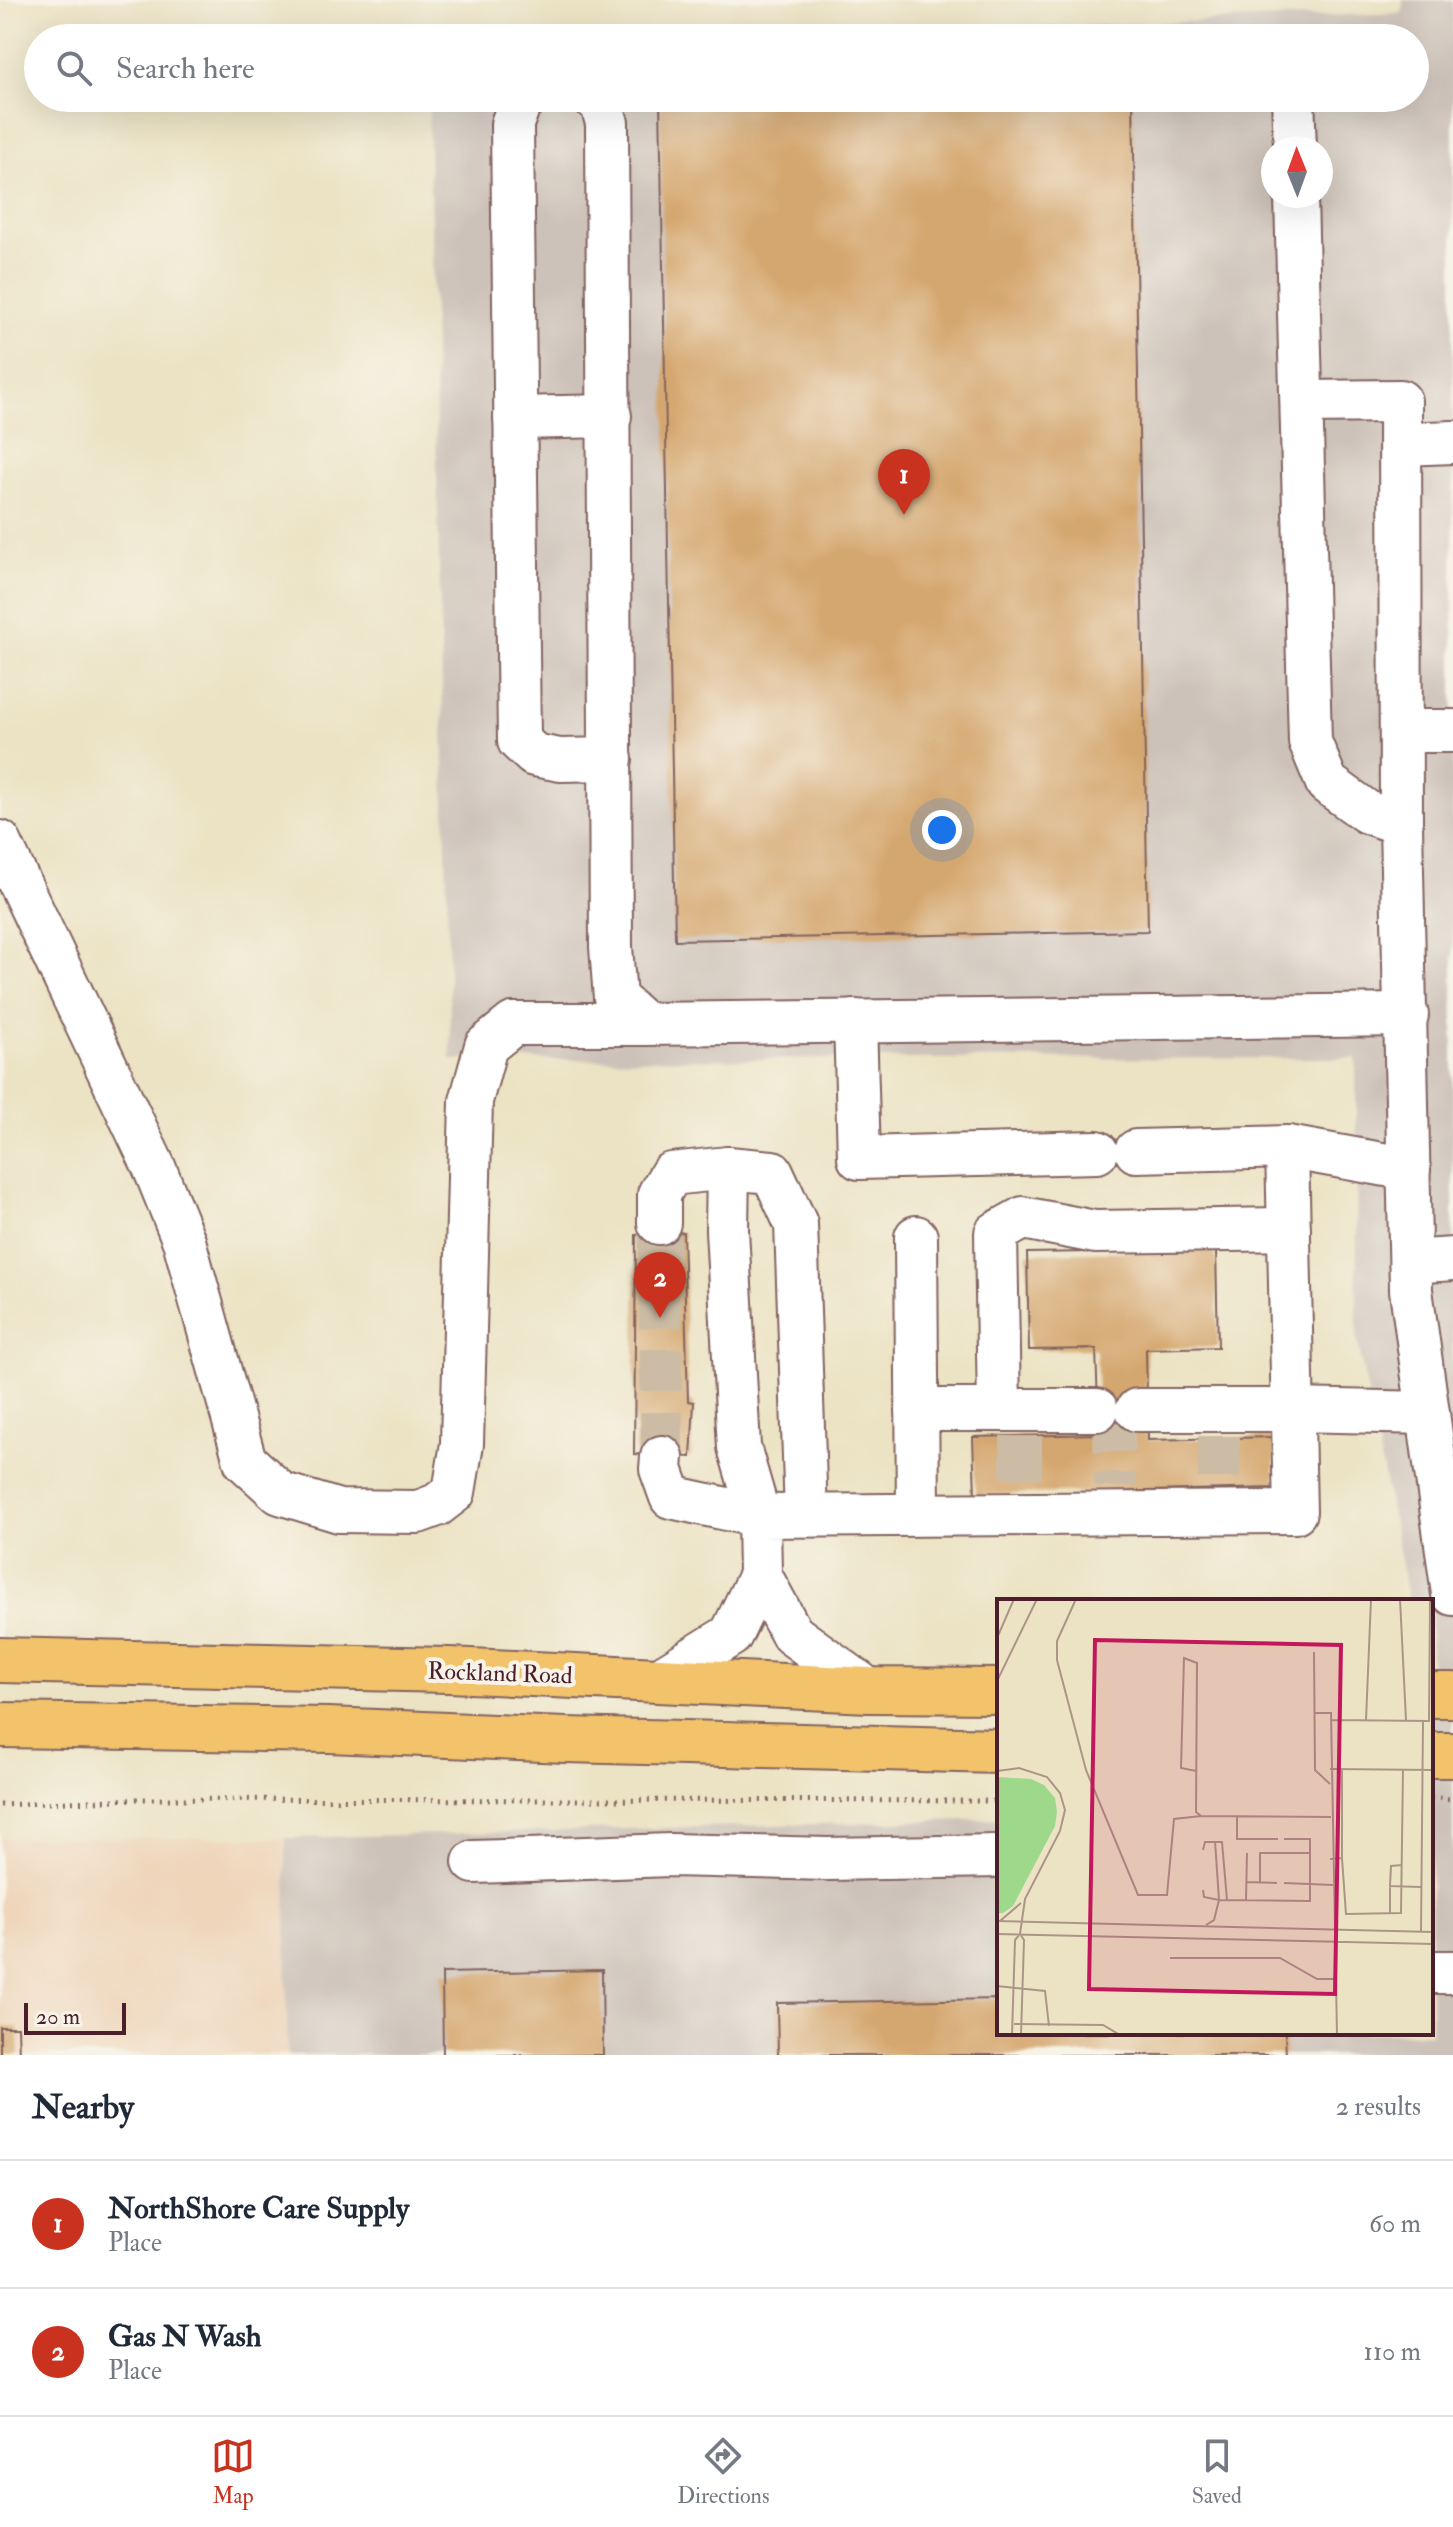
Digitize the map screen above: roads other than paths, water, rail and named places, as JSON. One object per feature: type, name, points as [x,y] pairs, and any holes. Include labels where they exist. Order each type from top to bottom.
[{"type":"main road","name":"Rockland Road","points":[[0,1660],[449,1670],[869,1690],[997,1691]]},
{"type":"main road","points":[[0,1725],[329,1730],[566,1740],[997,1751]]},
{"type":"street","points":[[516,112],[512,124],[519,741],[534,755],[560,760],[611,759]]},
{"type":"street","points":[[604,112],[607,123],[610,416],[611,947],[615,998],[644,1024]]},
{"type":"street","points":[[1294,112],[1295,136]]},
{"type":"street","points":[[1296,208],[1310,742],[1327,783],[1367,812],[1401,824]]},
{"type":"street","points":[[1302,402],[1400,401],[1401,824],[1411,1290],[1453,1594]]},
{"type":"street","points":[[515,418],[610,416]]},
{"type":"street","points":[[1402,444],[1453,442]]},
{"type":"street","points":[[1401,731],[1453,731]]},
{"type":"street","points":[[0,842],[154,1167],[184,1241],[245,1461],[280,1493],[339,1511],[418,1512],[437,1505],[454,1492],[462,1444],[471,1101],[486,1046],[513,1024],[1407,1015]]},
{"type":"street","points":[[855,1021],[859,1158],[1287,1147],[1409,1169]]},
{"type":"street","points":[[662,1457],[661,1469],[671,1497],[759,1516],[918,1514],[1021,1500],[1219,1500],[1295,1512],[1287,1147]]},
{"type":"street","points":[[658,1680],[731,1635],[760,1575],[759,1516],[739,1447],[727,1230],[728,1168]]},
{"type":"street","points":[[659,1223],[659,1194],[671,1174],[728,1168],[772,1172],[796,1224],[806,1515]]},
{"type":"street","points":[[1013,1419],[996,1233],[1023,1218],[1095,1232],[1289,1229]]},
{"type":"street","points":[[916,1237],[918,1514]]},
{"type":"street","points":[[1411,1262],[1453,1259]]},
{"type":"street","points":[[917,1410],[1013,1419],[1117,1410],[1219,1423],[1293,1410],[1428,1413]]},
{"type":"street","points":[[760,1575],[792,1634],[869,1690]]},
{"type":"street","points":[[474,1862],[671,1855],[827,1859],[997,1856]]},
{"type":"tunnel","points":[[659,1223],[662,1457]]},
{"type":"tunnel","points":[[1114,1410],[1115,1487]]},
{"type":"tunnel","points":[[1021,1436],[1021,1486]]},
{"type":"tunnel","points":[[1219,1436],[1219,1486]]},
{"type":"place","name":"NorthShore Care Supply","points":[[904,515]]},
{"type":"place","name":"Gas N Wash","points":[[660,1318]]}]
